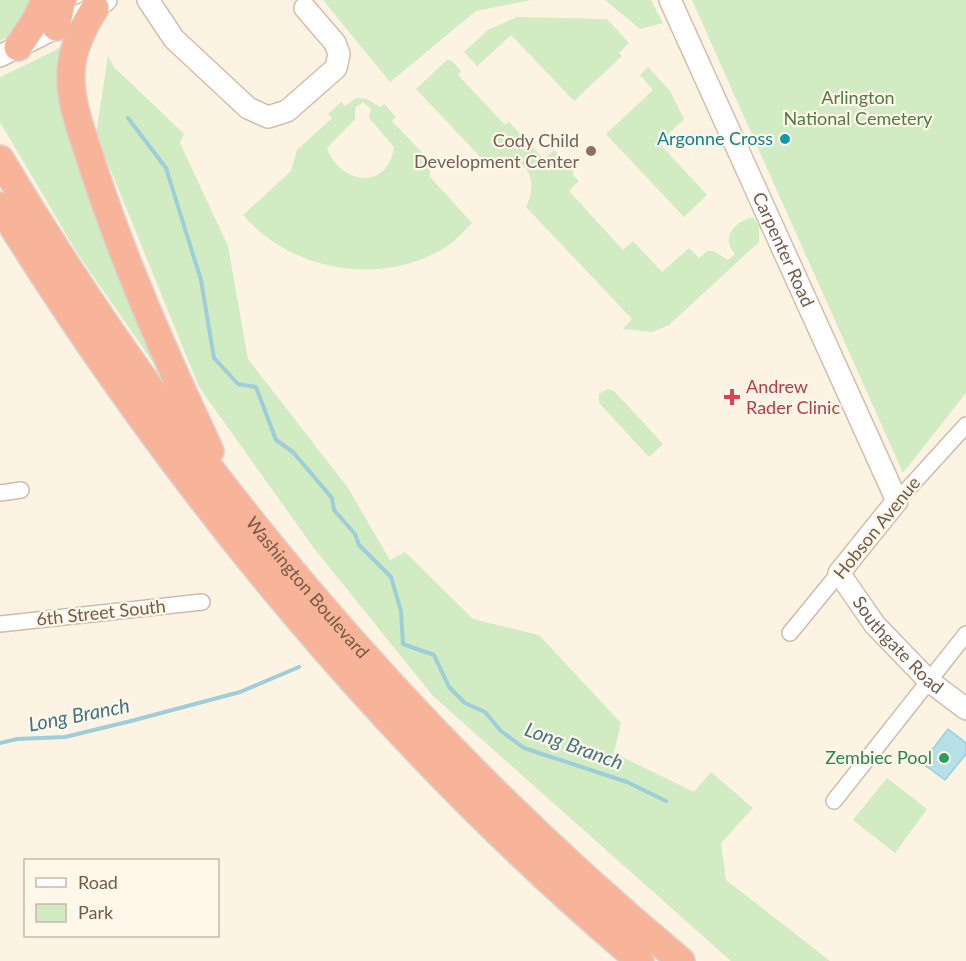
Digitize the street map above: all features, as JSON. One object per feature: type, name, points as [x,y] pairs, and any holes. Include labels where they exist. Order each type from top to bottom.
[{"type":"highway","points":[[9,51],[36,20],[45,0]]},
{"type":"highway","points":[[56,27],[62,0]]},
{"type":"highway","points":[[95,3],[77,42],[71,65],[72,88],[78,119],[110,218],[135,283],[232,498]]},
{"type":"highway","name":"Washington Boulevard","points":[[0,159],[60,257],[169,416],[232,498],[324,610],[438,736],[548,844],[681,961]]},
{"type":"highway","name":"Washington Boulevard","points":[[0,206],[61,301],[138,412],[270,583],[396,727],[545,876],[640,961]]},
{"type":"highway","points":[[545,876],[623,961]]},
{"type":"street","points":[[148,0],[174,39],[248,108],[268,117],[287,111],[336,68],[339,54],[335,43],[305,8]]},
{"type":"street","name":"Carpenter Road","points":[[670,0],[897,501]]},
{"type":"street","points":[[9,51],[56,27],[95,3]]},
{"type":"street","name":"Hobson Avenue","points":[[790,633],[897,501],[966,425]]},
{"type":"street","points":[[0,493],[21,490]]},
{"type":"street","name":"Southgate Road","points":[[839,573],[875,626],[928,681],[966,709]]},
{"type":"street","name":"6th Street South","points":[[0,624],[202,602]]},
{"type":"street","points":[[834,801],[966,634]]},
{"type":"green space","points":[[0,0],[41,0],[20,31],[0,41]]},
{"type":"green space","points":[[323,0],[531,0],[476,11],[390,82]]},
{"type":"green space","points":[[605,0],[651,0],[663,23],[640,29]]},
{"type":"green space","name":"Arlington National Cemetery","points":[[692,0],[966,0],[966,393],[903,473]]},
{"type":"green space","points":[[517,17],[607,19],[629,43],[619,53],[622,56],[574,101],[511,35],[477,66],[464,52],[488,30]]},
{"type":"green space","points":[[76,36],[64,64],[175,394],[79,256],[0,122],[0,77],[54,51]]},
{"type":"green space","points":[[108,56],[114,67],[184,134],[180,143],[228,246],[248,359],[348,488],[390,560],[405,552],[473,619],[539,635],[621,723],[614,753],[694,792],[711,772],[753,808],[721,843],[726,880],[830,961],[731,961],[433,696],[313,547],[199,387],[96,134]]},
{"type":"green space","points":[[447,60],[452,61],[461,71],[458,75],[505,125],[509,122],[544,159],[554,150],[579,181],[569,191],[623,250],[633,241],[662,272],[689,248],[699,258],[707,251],[714,251],[728,260],[735,254],[729,243],[730,233],[738,224],[749,218],[754,218],[759,225],[759,242],[669,325],[652,332],[623,329],[632,319],[526,207],[531,184],[524,166],[507,158],[484,161],[416,89]]},
{"type":"green space","points":[[648,67],[670,91],[684,119],[659,143],[707,195],[684,217],[606,134],[653,90],[640,75]]},
{"type":"green space","points":[[356,98],[367,99],[380,107],[384,104],[396,117],[392,121],[430,161],[430,177],[472,223],[449,245],[423,258],[396,266],[368,269],[340,268],[313,261],[287,250],[263,234],[243,215],[291,171],[297,150],[332,118],[328,114],[341,102],[345,106]],"holes":[[[363,102],[371,109],[369,118],[394,147],[390,161],[383,171],[374,177],[363,178],[342,169],[333,160],[327,148],[355,119],[355,108]]]},
{"type":"green space","points":[[608,389],[614,391],[663,444],[649,457],[599,403],[599,394]]},
{"type":"green space","points":[[887,778],[927,809],[895,853],[853,820]]},
{"type":"water","name":"Zembiec Pool","points":[[948,729],[966,743],[966,754],[945,780],[922,763]]},
{"type":"waterway","points":[[128,118],[166,168],[201,280],[214,358],[238,384],[256,387],[276,440],[293,452],[332,498],[334,510],[355,534],[359,545],[391,577],[401,611],[403,644],[434,655],[449,687],[465,703],[485,712],[501,731],[524,748],[627,782],[666,801]]},
{"type":"waterway","name":"Long Branch","points":[[0,743],[17,739],[65,737],[131,721],[240,692],[299,667]]},
{"type":"place","name":"Argonne Cross","points":[[785,139]]},
{"type":"place","name":"Cody Child Development Center","points":[[591,151]]},
{"type":"place","name":"Andrew Rader Clinic","points":[[732,397]]},
{"type":"place","name":"Zembiec Pool","points":[[944,758]]}]
